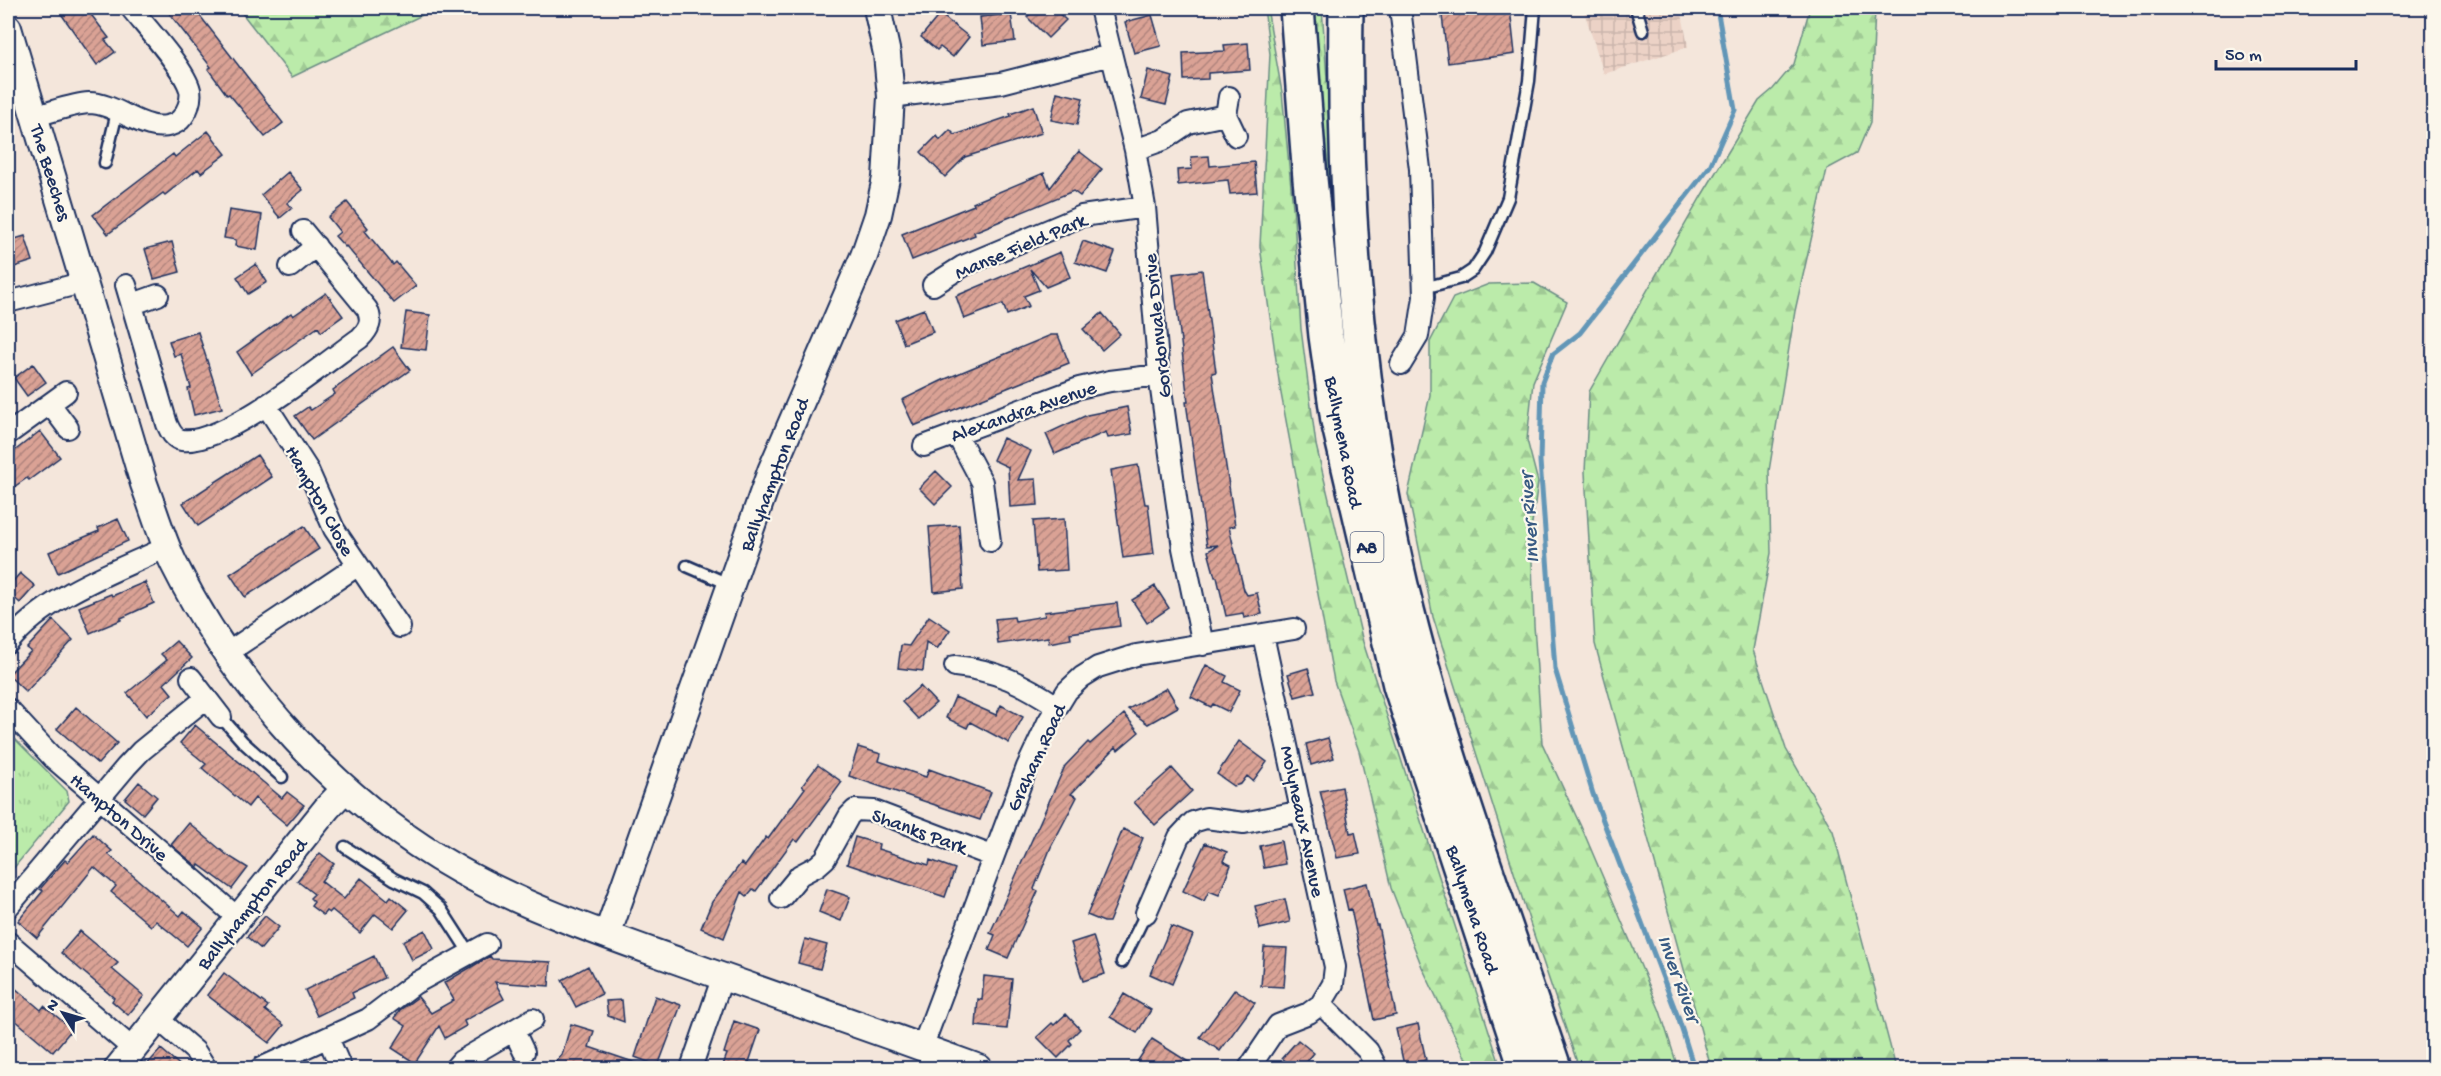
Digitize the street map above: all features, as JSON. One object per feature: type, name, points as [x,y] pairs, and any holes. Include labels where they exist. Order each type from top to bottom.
[{"type":"highway","name":"Ballymena Road","points":[[1297,8],[1310,179],[1326,336],[1338,421],[1400,685],[1526,1068]]},
{"type":"highway","name":"A8","points":[[1334,8],[1342,142],[1348,198]]},
{"type":"highway","name":"Ballymena Road","points":[[1346,8],[1348,198],[1367,402],[1382,500],[1406,608],[1453,767],[1554,1068]]},
{"type":"street","points":[[35,116],[88,103],[99,104],[150,125],[167,127],[178,122],[190,102],[190,90],[180,72],[131,8]]},
{"type":"street","name":"Ballyhampton Road","points":[[607,935],[771,471],[864,256],[878,215],[886,178],[891,98],[887,54],[877,8]]},
{"type":"street","name":"Gordonvale Drive","points":[[1100,8],[1135,150],[1145,207],[1159,375],[1184,558],[1203,645]]},
{"type":"street","points":[[1400,8],[1420,169],[1424,288],[1418,336],[1401,364]]},
{"type":"street","name":"The Beeches","points":[[8,28],[141,473],[167,547],[227,653],[284,726],[345,789],[382,818],[458,869],[499,891],[607,935],[979,1068]]},
{"type":"street","points":[[891,98],[1001,82],[1111,55]]},
{"type":"street","points":[[1135,150],[1163,140],[1188,123],[1228,106],[1236,136]]},
{"type":"street","name":"Manse Field Park","points":[[933,285],[963,266],[1082,216],[1145,207]]},
{"type":"street","points":[[158,296],[130,294],[164,419],[176,438],[190,440],[216,433],[266,405],[360,338],[369,325],[370,317],[367,309],[309,239],[290,267]]},
{"type":"street","points":[[8,302],[85,282]]},
{"type":"street","name":"Alexandra Avenue","points":[[924,446],[1094,384],[1159,375]]},
{"type":"street","points":[[8,434],[66,392]]},
{"type":"street","points":[[50,404],[68,428]]},
{"type":"street","name":"Hampton Close","points":[[266,405],[308,470],[330,519],[357,566],[400,627]]},
{"type":"street","points":[[956,433],[982,482],[990,541]]},
{"type":"street","points":[[11,632],[59,597],[167,547]]},
{"type":"street","name":"Hampton Close","points":[[227,653],[357,566]]},
{"type":"street","name":"Graham Road","points":[[922,1048],[1027,767],[1057,706],[1072,685],[1082,676],[1109,662],[1136,655],[1294,628]]},
{"type":"street","name":"Molyneaux Avenue","points":[[1263,635],[1335,967],[1333,984],[1321,1004]]},
{"type":"street","points":[[956,666],[988,671],[1024,686],[1057,706]]},
{"type":"street","points":[[191,678],[221,717]]},
{"type":"street","points":[[8,907],[99,797],[141,751],[206,699]]},
{"type":"street","name":"Hampton Drive","points":[[8,709],[53,758],[238,918]]},
{"type":"street","name":"Ballyhampton Road","points":[[126,1059],[238,918],[345,789]]},
{"type":"street","name":"Shanks Park","points":[[782,898],[800,875],[825,859],[849,816],[855,810],[874,811],[992,856]]},
{"type":"street","points":[[1146,912],[1179,837],[1193,822],[1206,818],[1244,823],[1302,811]]},
{"type":"street","points":[[8,942],[126,1059]]},
{"type":"street","points":[[261,1068],[368,1019],[414,984],[487,944]]},
{"type":"street","points":[[691,1068],[723,976]]},
{"type":"street","points":[[1249,1068],[1278,1026],[1321,1004],[1368,1051],[1377,1068]]},
{"type":"street","points":[[158,1019],[195,1051],[206,1068]]},
{"type":"street","points":[[454,1068],[461,1060],[533,1019]]},
{"type":"street","points":[[514,1031],[524,1052]]},
{"type":"street","points":[[328,1038],[341,1068]]},
{"type":"lane","points":[[1424,288],[1461,278],[1473,270],[1485,252],[1508,198],[1528,81],[1534,8]]},
{"type":"lane","points":[[1636,8],[1643,31]]},
{"type":"lane","points":[[105,163],[117,112]]},
{"type":"lane","points":[[687,566],[731,585]]},
{"type":"lane","points":[[221,717],[243,742],[282,777]]},
{"type":"lane","points":[[345,847],[394,879],[423,893],[441,909],[470,954]]},
{"type":"lane","points":[[1122,962],[1146,912]]},
{"type":"shaded area","points":[[1583,8],[1681,8],[1688,47],[1604,74]]},
{"type":"green space","points":[[238,8],[437,8],[292,77]]},
{"type":"green space","points":[[1264,8],[1267,8],[1282,92],[1294,218],[1301,329],[1316,445],[1363,642],[1501,1068],[1476,1068],[1464,1055],[1422,967],[1391,888],[1359,751],[1334,681],[1280,388],[1260,246],[1270,54]]},
{"type":"green space","points":[[1311,8],[1322,8],[1332,149],[1355,391],[1345,381]]},
{"type":"green space","points":[[1810,8],[1875,8],[1870,122],[1857,153],[1827,169],[1795,311],[1769,471],[1771,553],[1753,650],[1786,749],[1833,831],[1896,1068],[1711,1068],[1595,644],[1585,472],[1589,392],[1702,195],[1759,101],[1773,89],[1794,64]]},
{"type":"green space","points":[[1534,283],[1567,302],[1533,382],[1527,440],[1538,482],[1531,530],[1534,625],[1542,743],[1584,833],[1660,1011],[1678,1068],[1579,1068],[1531,926],[1433,617],[1408,494],[1430,395],[1430,342],[1453,298],[1489,284]]},
{"type":"green space","points":[[8,732],[67,791],[69,801],[8,875]]},
{"type":"building","points":[[57,8],[86,8],[109,38],[105,40],[115,52],[97,65]]},
{"type":"building","points":[[165,8],[194,8],[283,123],[265,137],[229,94],[227,95],[208,69],[211,67]]},
{"type":"building","points":[[1036,8],[1053,8],[1066,20],[1048,38],[1027,17]]},
{"type":"building","points":[[1441,8],[1510,8],[1515,54],[1448,63]]},
{"type":"building","points":[[940,14],[969,37],[953,57],[940,47],[937,50],[921,37]]},
{"type":"building","points":[[1011,14],[1015,41],[983,45],[980,17]]},
{"type":"building","points":[[1152,15],[1161,46],[1134,53],[1125,22]]},
{"type":"building","points":[[1248,43],[1250,70],[1208,73],[1208,79],[1184,80],[1183,53],[1225,51],[1224,45]]},
{"type":"building","points":[[1148,70],[1173,77],[1166,105],[1141,99]]},
{"type":"building","points":[[1057,92],[1083,98],[1077,125],[1051,120]]},
{"type":"building","points":[[1033,106],[1042,133],[965,157],[945,177],[921,152],[937,136],[940,140],[950,130],[955,135]]},
{"type":"building","points":[[208,131],[226,154],[201,173],[198,169],[108,234],[93,215],[173,154],[175,157]]},
{"type":"building","points":[[1079,151],[1102,169],[1080,196],[1073,191],[974,232],[975,235],[912,260],[902,234],[1044,173],[1050,188]]},
{"type":"building","points":[[1209,156],[1210,166],[1254,162],[1257,192],[1230,194],[1228,180],[1178,185],[1177,170],[1192,169],[1191,157]]},
{"type":"building","points":[[288,172],[303,190],[287,203],[292,208],[280,218],[261,195]]},
{"type":"building","points":[[347,202],[368,228],[365,231],[393,265],[396,262],[416,286],[394,303],[335,236],[340,232],[328,217]]},
{"type":"building","points":[[229,210],[262,215],[257,250],[235,246],[236,240],[224,238]]},
{"type":"building","points":[[25,236],[33,261],[8,269],[8,241]]},
{"type":"building","points":[[1083,241],[1115,252],[1107,273],[1075,262]]},
{"type":"building","points":[[172,242],[180,272],[154,279],[145,249]]},
{"type":"building","points":[[1060,252],[1070,277],[1046,287],[1030,269],[1039,290],[1024,296],[1029,306],[1007,315],[1003,304],[964,319],[956,296]]},
{"type":"building","points":[[256,264],[267,282],[248,294],[237,277]]},
{"type":"building","points":[[1202,270],[1216,372],[1212,373],[1235,526],[1229,527],[1244,590],[1247,595],[1257,593],[1262,614],[1244,618],[1243,613],[1226,616],[1208,551],[1218,545],[1207,546],[1186,402],[1188,402],[1173,274]]},
{"type":"building","points":[[326,293],[343,316],[321,332],[318,327],[251,374],[237,352],[291,313],[293,316]]},
{"type":"building","points":[[924,309],[933,332],[904,344],[895,320]]},
{"type":"building","points":[[406,312],[430,315],[426,350],[401,347]]},
{"type":"building","points":[[1102,313],[1120,334],[1102,350],[1083,329]]},
{"type":"building","points":[[198,332],[222,408],[194,415],[188,389],[191,388],[181,354],[174,356],[169,341]]},
{"type":"building","points":[[1051,335],[1058,335],[1069,363],[914,426],[902,400],[943,380]]},
{"type":"building","points":[[393,347],[410,370],[312,440],[295,416],[308,407],[311,410],[335,394],[333,390]]},
{"type":"building","points":[[33,364],[46,382],[27,396],[14,378]]},
{"type":"building","points":[[1127,407],[1132,434],[1108,438],[1106,432],[1055,454],[1046,434],[1087,415]]},
{"type":"building","points":[[40,431],[60,457],[29,480],[27,478],[8,491],[8,456]]},
{"type":"building","points":[[1003,438],[1031,451],[1018,480],[1036,479],[1038,505],[1010,507],[1008,467],[993,460]]},
{"type":"building","points":[[257,455],[272,477],[198,526],[183,503]]},
{"type":"building","points":[[1138,465],[1145,504],[1148,504],[1154,554],[1123,558],[1111,470]]},
{"type":"building","points":[[936,471],[952,487],[935,504],[919,488]]},
{"type":"building","points":[[118,519],[128,541],[58,573],[49,552],[99,531],[98,528]]},
{"type":"building","points":[[1064,519],[1067,570],[1037,572],[1033,521]]},
{"type":"building","points":[[959,525],[963,589],[934,592],[929,527]]},
{"type":"building","points":[[304,526],[319,549],[245,597],[230,574]]},
{"type":"building","points":[[20,573],[35,586],[20,603],[8,592],[8,587]]},
{"type":"building","points":[[145,582],[154,603],[90,633],[79,607]]},
{"type":"building","points":[[1155,586],[1169,608],[1147,623],[1132,600]]},
{"type":"building","points":[[1117,603],[1120,626],[1070,633],[1071,639],[1049,643],[1048,637],[998,644],[995,619],[1014,617],[1015,621],[1045,616],[1044,612]]},
{"type":"building","points":[[929,616],[950,630],[937,649],[926,642],[923,671],[898,668],[901,645],[909,646]]},
{"type":"building","points":[[53,620],[73,640],[26,692],[8,675],[31,651],[27,648]]},
{"type":"building","points":[[176,641],[192,658],[164,684],[172,694],[146,716],[127,693],[167,660],[161,654]]},
{"type":"building","points":[[1206,665],[1227,676],[1224,682],[1240,690],[1229,712],[1213,704],[1211,707],[1191,697]]},
{"type":"building","points":[[1308,668],[1315,692],[1295,697],[1288,674]]},
{"type":"building","points":[[920,686],[936,703],[918,719],[902,702]]},
{"type":"building","points":[[1167,688],[1178,707],[1148,724],[1128,709]]},
{"type":"building","points":[[955,697],[996,715],[1001,705],[1023,717],[1009,743],[970,722],[967,728],[946,718]]},
{"type":"building","points":[[76,707],[117,743],[98,764],[57,729]]},
{"type":"building","points":[[1124,714],[1139,732],[1118,750],[1116,747],[1071,794],[1077,797],[1051,847],[1034,889],[1038,891],[1008,958],[989,950],[995,935],[990,933],[1065,766],[1088,742],[1090,744]]},
{"type":"building","points":[[195,725],[282,798],[287,792],[304,805],[287,825],[255,798],[248,807],[202,768],[206,764],[180,743]]},
{"type":"building","points":[[1328,738],[1334,758],[1311,765],[1306,744]]},
{"type":"building","points":[[1239,741],[1267,762],[1253,781],[1247,776],[1241,784],[1234,786],[1217,774]]},
{"type":"building","points":[[858,747],[881,754],[879,761],[926,777],[929,769],[991,792],[980,820],[849,776]]},
{"type":"building","points":[[818,765],[842,782],[798,842],[794,839],[756,891],[753,889],[747,896],[742,892],[724,938],[701,928],[712,902],[741,863],[745,866],[766,837],[768,839],[805,788],[802,786]]},
{"type":"building","points":[[1172,768],[1192,791],[1155,825],[1134,802]]},
{"type":"building","points":[[139,782],[157,797],[143,814],[125,799]]},
{"type":"building","points":[[1342,787],[1350,833],[1355,832],[1360,854],[1337,858],[1320,791]]},
{"type":"building","points":[[189,823],[227,855],[248,868],[232,889],[199,865],[198,867],[171,845]]},
{"type":"building","points":[[1123,829],[1143,838],[1109,922],[1104,922],[1087,915]]},
{"type":"building","points":[[93,834],[112,851],[108,854],[180,916],[184,911],[203,927],[187,946],[156,921],[151,926],[111,892],[116,886],[94,867],[37,938],[18,921],[43,891],[40,889],[65,860],[68,862]]},
{"type":"building","points":[[855,837],[879,844],[878,849],[929,865],[930,860],[955,869],[945,897],[847,864]]},
{"type":"building","points":[[1281,841],[1285,864],[1264,868],[1260,846]]},
{"type":"building","points":[[1205,843],[1227,852],[1223,861],[1231,865],[1219,895],[1209,891],[1204,901],[1183,891]]},
{"type":"building","points":[[320,853],[334,864],[321,881],[344,899],[361,878],[388,900],[391,896],[408,910],[393,928],[375,914],[360,933],[332,910],[329,913],[326,911],[323,915],[311,906],[314,902],[310,898],[314,894],[297,881]]},
{"type":"building","points":[[1367,883],[1396,1015],[1374,1020],[1351,909],[1348,910],[1343,889]]},
{"type":"building","points":[[827,889],[850,897],[841,921],[819,912]]},
{"type":"building","points":[[1285,899],[1290,922],[1260,929],[1255,906]]},
{"type":"building","points":[[265,916],[279,927],[261,949],[247,937]]},
{"type":"building","points":[[1171,926],[1193,935],[1172,984],[1150,974]]},
{"type":"building","points":[[425,930],[434,949],[412,960],[403,941]]},
{"type":"building","points":[[80,931],[118,963],[112,969],[144,996],[128,1015],[112,1001],[114,998],[61,953]]},
{"type":"building","points":[[1093,936],[1105,974],[1083,981],[1071,943]]},
{"type":"building","points":[[805,939],[827,945],[820,969],[798,963]]},
{"type":"building","points":[[1264,947],[1287,948],[1284,987],[1261,986]]},
{"type":"building","points":[[374,956],[384,978],[352,993],[354,998],[317,1016],[305,990]]},
{"type":"building","points":[[490,956],[492,959],[551,962],[549,986],[495,982],[504,999],[464,1021],[466,1026],[445,1038],[439,1026],[415,1063],[392,1048],[406,1026],[394,1018],[400,1010],[418,997],[431,1013],[454,1000],[444,983]]},
{"type":"building","points":[[588,966],[602,994],[576,1007],[562,980]]},
{"type":"building","points":[[224,973],[268,1006],[265,1010],[284,1025],[269,1043],[207,995]]},
{"type":"building","points":[[984,976],[1012,979],[1007,1029],[976,1026],[978,999],[982,1000]]},
{"type":"building","points":[[8,982],[41,1010],[44,1006],[72,1029],[53,1052],[8,1014]]},
{"type":"building","points":[[1235,989],[1255,1003],[1220,1051],[1200,1037]]},
{"type":"building","points":[[1124,994],[1151,1010],[1137,1033],[1110,1017]]},
{"type":"building","points":[[655,996],[681,1005],[658,1066],[635,1057]]},
{"type":"building","points":[[622,1000],[624,1022],[608,1016],[606,1001]]},
{"type":"building","points":[[1066,1014],[1080,1029],[1069,1040],[1072,1044],[1058,1058],[1037,1037]]},
{"type":"building","points":[[734,1021],[760,1030],[747,1068],[722,1068]]},
{"type":"building","points":[[571,1024],[594,1031],[589,1047],[645,1066],[644,1068],[550,1068],[562,1055]]},
{"type":"building","points":[[1418,1024],[1426,1060],[1404,1065],[1396,1029]]},
{"type":"building","points":[[1152,1039],[1198,1068],[1133,1068]]},
{"type":"building","points":[[1298,1040],[1314,1053],[1302,1068],[1294,1068],[1282,1058]]},
{"type":"building","points":[[161,1049],[183,1068],[144,1068]]},
{"type":"waterway","name":"Inver River","points":[[1694,1068],[1679,1020],[1593,794],[1555,669],[1540,461],[1542,382],[1553,354],[1580,333],[1710,166],[1735,110],[1717,8]]}]
